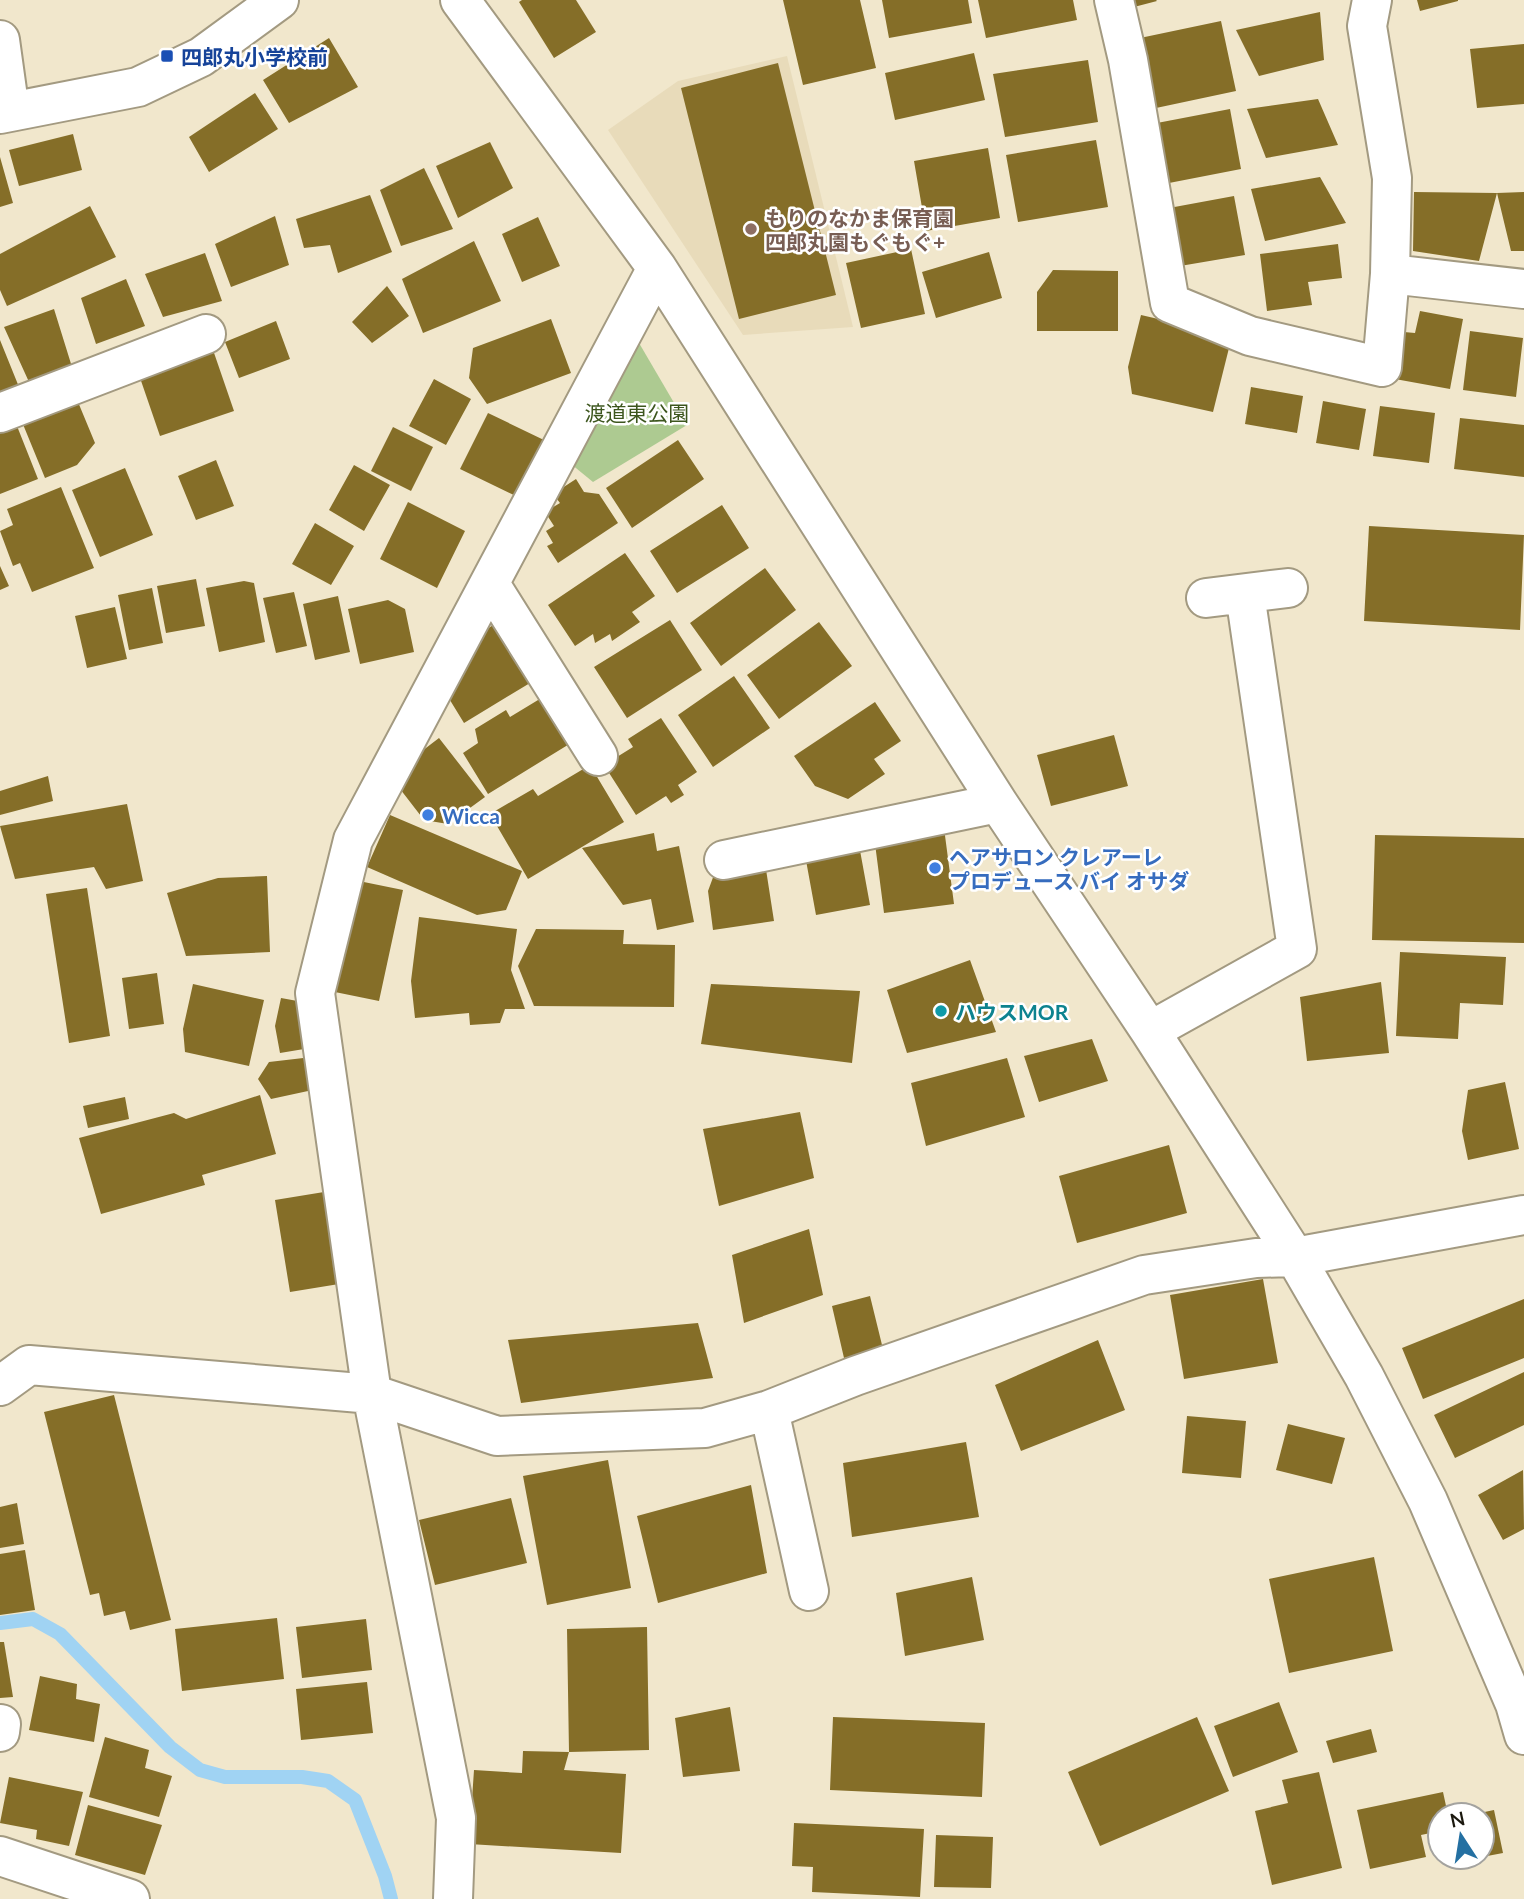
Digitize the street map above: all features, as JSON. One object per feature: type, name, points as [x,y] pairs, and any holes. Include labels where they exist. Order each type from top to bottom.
[{"type":"street","points":[[0,40],[5,113],[138,87],[201,57],[279,0]]},
{"type":"street","points":[[460,0],[657,268],[998,803],[1150,1031],[1295,1257],[1364,1376],[1428,1501],[1521,1713]]},
{"type":"street","points":[[1114,0],[1128,60],[1170,303],[1250,336],[1382,367],[1390,274],[1392,178],[1367,26],[1372,0]]},
{"type":"street","points":[[453,1899],[456,1818],[372,1394],[315,993],[353,840],[657,268]]},
{"type":"street","points":[[1390,274],[1524,289]]},
{"type":"street","points":[[0,413],[206,334]]},
{"type":"street","points":[[490,584],[598,756]]},
{"type":"street","points":[[1206,598],[1288,587]]},
{"type":"street","points":[[1150,1031],[1297,949],[1245,594]]},
{"type":"street","points":[[724,860],[998,803]]},
{"type":"street","points":[[0,1386],[29,1366],[372,1394],[497,1436],[705,1428],[769,1410],[855,1376],[1144,1275],[1256,1258],[1295,1257],[1524,1215]]},
{"type":"street","points":[[769,1410],[809,1591]]},
{"type":"street","points":[[0,1856],[130,1899]]},
{"type":"shaded area","name":"もりのなかま保育園 四郎丸園もぐもぐ+","points":[[787,56],[853,327],[743,335],[608,130],[678,81]]},
{"type":"green space","name":"渡道東公園","points":[[632,331],[687,425],[593,482],[571,464]]},
{"type":"building","points":[[576,0],[596,32],[554,58],[519,2]]},
{"type":"building","points":[[783,0],[860,0],[876,68],[803,85]]},
{"type":"building","points":[[882,0],[968,0],[972,23],[889,38]]},
{"type":"building","points":[[978,0],[1073,0],[1077,20],[986,38]]},
{"type":"building","points":[[1133,0],[1156,0],[1157,1],[1134,7]]},
{"type":"building","points":[[1417,0],[1458,0],[1458,1],[1420,11]]},
{"type":"building","points":[[1320,12],[1324,60],[1259,76],[1236,30]]},
{"type":"building","points":[[1221,21],[1236,91],[1156,108],[1140,38]]},
{"type":"building","points":[[329,38],[358,87],[289,123],[263,80]]},
{"type":"building","points":[[1524,44],[1524,104],[1477,108],[1470,49]]},
{"type":"building","points":[[974,53],[985,100],[895,120],[885,73]]},
{"type":"building","points":[[1088,60],[1098,122],[1005,137],[993,74]]},
{"type":"building","points":[[778,63],[836,295],[739,319],[681,88]]},
{"type":"building","points":[[255,93],[278,129],[209,172],[189,137]]},
{"type":"building","points":[[1318,99],[1338,145],[1266,158],[1247,109]]},
{"type":"building","points":[[1230,109],[1241,169],[1169,183],[1157,123]]},
{"type":"building","points":[[73,134],[82,170],[19,186],[9,150]]},
{"type":"building","points":[[1096,140],[1108,207],[1018,222],[1006,155]]},
{"type":"building","points":[[490,142],[513,188],[458,218],[436,166]]},
{"type":"building","points":[[988,148],[1000,218],[926,231],[914,161]]},
{"type":"building","points":[[0,157],[13,203],[0,207]]},
{"type":"building","points":[[424,168],[453,229],[401,246],[380,190]]},
{"type":"building","points":[[1320,177],[1346,223],[1265,241],[1251,189]]},
{"type":"building","points":[[1414,192],[1497,193],[1479,261],[1413,251]]},
{"type":"building","points":[[1524,192],[1524,251],[1511,251],[1497,193]]},
{"type":"building","points":[[370,195],[392,252],[338,273],[330,245],[304,248],[296,219]]},
{"type":"building","points":[[1234,196],[1245,255],[1180,266],[1169,208]]},
{"type":"building","points":[[90,206],[116,257],[7,306],[0,290],[0,254]]},
{"type":"building","points":[[275,216],[289,265],[231,287],[215,244]]},
{"type":"building","points":[[538,217],[560,266],[522,282],[502,234]]},
{"type":"building","points":[[474,241],[501,301],[423,333],[402,279]]},
{"type":"building","points":[[1338,244],[1342,278],[1308,282],[1312,305],[1267,311],[1260,254]]},
{"type":"building","points":[[911,249],[925,314],[861,328],[846,263]]},
{"type":"building","points":[[989,252],[1002,298],[936,318],[922,272]]},
{"type":"building","points":[[205,253],[222,301],[163,317],[145,274]]},
{"type":"building","points":[[1053,270],[1118,271],[1118,331],[1037,331],[1037,292]]},
{"type":"building","points":[[126,279],[145,326],[96,344],[81,298]]},
{"type":"building","points":[[387,286],[409,316],[372,343],[352,322]]},
{"type":"building","points":[[54,309],[72,367],[29,382],[4,327]]},
{"type":"building","points":[[1420,311],[1463,319],[1450,389],[1395,379],[1404,332],[1415,333]]},
{"type":"building","points":[[1141,315],[1232,336],[1213,412],[1132,394],[1128,367]]},
{"type":"building","points":[[551,319],[571,373],[487,404],[469,378],[473,348]]},
{"type":"building","points":[[276,321],[290,359],[239,378],[225,342]]},
{"type":"building","points":[[1470,331],[1523,338],[1516,397],[1463,390]]},
{"type":"building","points":[[0,340],[19,387],[0,394]]},
{"type":"building","points":[[212,347],[234,411],[160,436],[138,372]]},
{"type":"building","points":[[434,379],[471,399],[446,445],[409,426]]},
{"type":"building","points":[[1251,387],[1303,396],[1297,433],[1245,424]]},
{"type":"building","points":[[1323,401],[1366,409],[1359,450],[1316,443]]},
{"type":"building","points":[[78,402],[95,443],[77,465],[45,478],[20,417]]},
{"type":"building","points":[[1380,406],[1435,413],[1429,463],[1373,456]]},
{"type":"building","points":[[488,413],[546,441],[518,497],[460,469]]},
{"type":"building","points":[[13,416],[38,479],[0,494],[0,421]]},
{"type":"building","points":[[1460,418],[1524,425],[1524,477],[1454,469]]},
{"type":"building","points":[[393,427],[433,447],[411,491],[371,471]]},
{"type":"building","points":[[678,440],[704,479],[632,528],[606,488]]},
{"type":"building","points":[[216,460],[234,506],[196,520],[178,476]]},
{"type":"building","points":[[354,465],[390,485],[364,531],[329,510]]},
{"type":"building","points":[[125,468],[153,535],[100,557],[72,490]]},
{"type":"building","points":[[576,479],[584,492],[599,494],[618,523],[558,563],[547,546],[553,543],[546,531],[554,526],[545,512],[560,503],[553,494]]},
{"type":"building","points":[[61,487],[94,568],[32,592],[20,563],[13,566],[0,531],[13,525],[7,509]]},
{"type":"building","points":[[408,502],[465,531],[437,588],[380,559]]},
{"type":"building","points":[[722,505],[749,548],[677,593],[650,551]]},
{"type":"building","points":[[315,523],[354,546],[331,585],[292,564]]},
{"type":"building","points":[[1369,526],[1524,535],[1520,630],[1364,621]]},
{"type":"building","points":[[625,553],[655,596],[632,612],[640,622],[612,641],[610,634],[595,643],[593,634],[575,646],[548,605]]},
{"type":"building","points":[[0,566],[9,586],[0,590]]},
{"type":"building","points":[[765,568],[796,610],[721,666],[690,623]]},
{"type":"building","points":[[196,579],[205,626],[166,633],[157,586]]},
{"type":"building","points":[[244,581],[254,583],[265,642],[219,652],[206,588]]},
{"type":"building","points":[[152,588],[163,643],[129,650],[118,595]]},
{"type":"building","points":[[294,592],[307,646],[276,653],[263,598]]},
{"type":"building","points":[[338,596],[350,652],[315,660],[303,604]]},
{"type":"building","points":[[388,600],[405,609],[414,652],[360,664],[348,609]]},
{"type":"building","points":[[115,607],[127,659],[87,668],[75,616]]},
{"type":"building","points":[[670,620],[702,670],[627,718],[594,667]]},
{"type":"building","points":[[819,622],[852,666],[779,719],[747,675]]},
{"type":"building","points":[[495,624],[530,683],[464,723],[445,692],[467,641]]},
{"type":"building","points":[[734,676],[770,728],[713,767],[678,715]]},
{"type":"building","points":[[543,697],[571,743],[488,794],[463,753],[478,743],[475,729],[506,710],[510,717]]},
{"type":"building","points":[[875,702],[901,741],[874,759],[885,774],[848,799],[815,786],[794,756]]},
{"type":"building","points":[[661,718],[697,772],[678,785],[684,795],[671,803],[666,796],[636,815],[604,765],[633,747],[628,739]]},
{"type":"building","points":[[1114,735],[1128,786],[1051,806],[1037,755]]},
{"type":"building","points":[[439,738],[485,797],[448,824],[424,820],[397,785],[412,773],[405,764]]},
{"type":"building","points":[[590,765],[624,822],[528,879],[490,814],[533,789],[538,796]]},
{"type":"building","points":[[48,776],[53,801],[0,815],[0,791]]},
{"type":"building","points":[[127,804],[143,881],[106,889],[94,867],[15,879],[0,826]]},
{"type":"building","points":[[390,815],[522,871],[506,910],[477,915],[367,867]]},
{"type":"building","points":[[944,828],[954,904],[884,913],[874,836]]},
{"type":"building","points":[[654,833],[657,851],[679,846],[694,922],[657,930],[651,899],[623,905],[582,848]]},
{"type":"building","points":[[1375,835],[1524,838],[1524,943],[1372,940]]},
{"type":"building","points":[[859,845],[870,905],[816,915],[805,855]]},
{"type":"building","points":[[765,863],[774,921],[713,930],[708,891],[715,872]]},
{"type":"building","points":[[267,876],[270,952],[186,956],[167,893],[218,878]]},
{"type":"building","points":[[354,880],[403,890],[379,1001],[330,991]]},
{"type":"building","points":[[87,888],[110,1036],[69,1043],[46,894]]},
{"type":"building","points":[[419,917],[517,929],[511,970],[525,1009],[505,1009],[500,1023],[470,1025],[469,1013],[415,1018],[411,981]]},
{"type":"building","points":[[536,929],[624,930],[623,944],[675,945],[674,1007],[534,1006],[518,966]]},
{"type":"building","points":[[1400,952],[1506,957],[1503,1005],[1460,1003],[1458,1039],[1396,1036]]},
{"type":"building","name":"ハウスMOR","points":[[970,960],[996,1032],[907,1053],[887,990]]},
{"type":"building","points":[[157,973],[164,1024],[129,1029],[122,978]]},
{"type":"building","points":[[1381,982],[1389,1053],[1307,1061],[1300,997]]},
{"type":"building","points":[[193,984],[264,1000],[249,1066],[185,1052],[183,1029]]},
{"type":"building","points":[[711,984],[860,991],[852,1063],[701,1044]]},
{"type":"building","points":[[281,998],[303,1002],[310,1048],[280,1053],[275,1026]]},
{"type":"building","points":[[1092,1039],[1108,1081],[1039,1102],[1024,1056]]},
{"type":"building","points":[[312,1057],[314,1075],[308,1091],[271,1099],[258,1079],[269,1062]]},
{"type":"building","points":[[1007,1058],[1025,1117],[926,1146],[911,1083]]},
{"type":"building","points":[[1505,1082],[1519,1149],[1468,1160],[1462,1131],[1468,1090]]},
{"type":"building","points":[[260,1095],[276,1154],[202,1175],[205,1185],[101,1214],[79,1138],[174,1113],[186,1119]]},
{"type":"building","points":[[125,1097],[129,1119],[88,1128],[83,1106]]},
{"type":"building","points":[[800,1112],[814,1178],[719,1206],[703,1129]]},
{"type":"building","points":[[1169,1145],[1187,1213],[1077,1243],[1059,1176]]},
{"type":"building","points":[[324,1192],[339,1284],[290,1292],[275,1200]]},
{"type":"building","points":[[809,1229],[823,1295],[744,1323],[732,1255]]},
{"type":"building","points":[[1263,1279],[1278,1363],[1184,1379],[1170,1295]]},
{"type":"building","points":[[870,1296],[883,1349],[844,1358],[832,1306]]},
{"type":"building","points":[[1524,1299],[1524,1358],[1423,1399],[1402,1348]]},
{"type":"building","points":[[698,1323],[713,1378],[521,1403],[508,1340]]},
{"type":"building","points":[[1098,1340],[1125,1410],[1021,1451],[995,1385]]},
{"type":"building","points":[[1524,1372],[1524,1425],[1455,1458],[1434,1415]]},
{"type":"building","points":[[114,1395],[171,1620],[130,1630],[125,1611],[104,1616],[99,1593],[90,1595],[44,1412]]},
{"type":"building","points":[[1187,1416],[1246,1421],[1241,1478],[1182,1473]]},
{"type":"building","points":[[1288,1424],[1345,1438],[1332,1484],[1276,1470]]},
{"type":"building","points":[[966,1442],[979,1517],[852,1537],[843,1463]]},
{"type":"building","points":[[608,1460],[631,1588],[547,1605],[523,1476]]},
{"type":"building","points":[[1523,1470],[1524,1529],[1503,1540],[1478,1495]]},
{"type":"building","points":[[751,1485],[767,1573],[658,1603],[637,1516]]},
{"type":"building","points":[[511,1498],[527,1563],[435,1585],[419,1520]]},
{"type":"building","points":[[17,1503],[24,1544],[0,1548],[0,1507]]},
{"type":"building","points":[[25,1550],[35,1610],[0,1615],[0,1554]]},
{"type":"building","points":[[1374,1557],[1393,1651],[1289,1673],[1269,1579]]},
{"type":"building","points":[[972,1577],[984,1640],[905,1656],[896,1593]]},
{"type":"building","points":[[277,1618],[284,1679],[182,1691],[175,1629]]},
{"type":"building","points":[[366,1619],[372,1670],[302,1678],[296,1627]]},
{"type":"building","points":[[647,1627],[649,1750],[569,1752],[567,1629]]},
{"type":"building","points":[[0,1642],[4,1642],[13,1697],[0,1698]]},
{"type":"building","points":[[40,1676],[77,1684],[76,1699],[100,1704],[94,1742],[29,1730]]},
{"type":"building","points":[[367,1682],[373,1733],[301,1740],[296,1689]]},
{"type":"building","points":[[1279,1702],[1298,1752],[1233,1777],[1214,1726]]},
{"type":"building","points":[[730,1707],[740,1771],[683,1777],[675,1718]]},
{"type":"building","points":[[833,1717],[985,1723],[982,1797],[830,1790]]},
{"type":"building","points":[[1197,1717],[1229,1791],[1100,1846],[1068,1772]]},
{"type":"building","points":[[1371,1729],[1377,1752],[1333,1763],[1326,1741]]},
{"type":"building","points":[[105,1737],[149,1750],[145,1768],[172,1776],[159,1817],[89,1797]]},
{"type":"building","points":[[523,1751],[569,1752],[564,1770],[626,1774],[621,1853],[469,1844],[474,1770],[522,1773]]},
{"type":"building","points":[[1319,1772],[1342,1868],[1272,1885],[1255,1811],[1288,1803],[1282,1780]]},
{"type":"building","points":[[9,1777],[83,1792],[69,1846],[36,1839],[37,1830],[0,1823]]},
{"type":"building","points":[[1443,1792],[1445,1801],[1426,1801],[1426,1834],[1421,1835],[1426,1857],[1370,1869],[1357,1810]]},
{"type":"building","points":[[88,1805],[162,1825],[145,1875],[75,1855]]},
{"type":"building","points":[[1496,1820],[1503,1853],[1496,1854]]},
{"type":"building","points":[[794,1823],[924,1829],[920,1897],[812,1892],[813,1867],[792,1866]]},
{"type":"building","points":[[936,1835],[993,1837],[991,1888],[934,1887]]},
{"type":"waterway","points":[[0,1623],[33,1619],[60,1634],[170,1747],[200,1770],[225,1777],[302,1777],[328,1781],[355,1800],[385,1876],[391,1899]]},
{"type":"place","name":"四郎丸小学校前","points":[[167,56]]},
{"type":"place","name":"もりのなかま保育園 四郎丸園もぐもぐ+","points":[[751,229]]},
{"type":"place","name":"Wicca","points":[[428,815]]},
{"type":"place","name":"ヘアサロン クレアーレ プロデュース バイ オサダ","points":[[935,868]]},
{"type":"place","name":"ハウスMOR","points":[[941,1011]]}]
